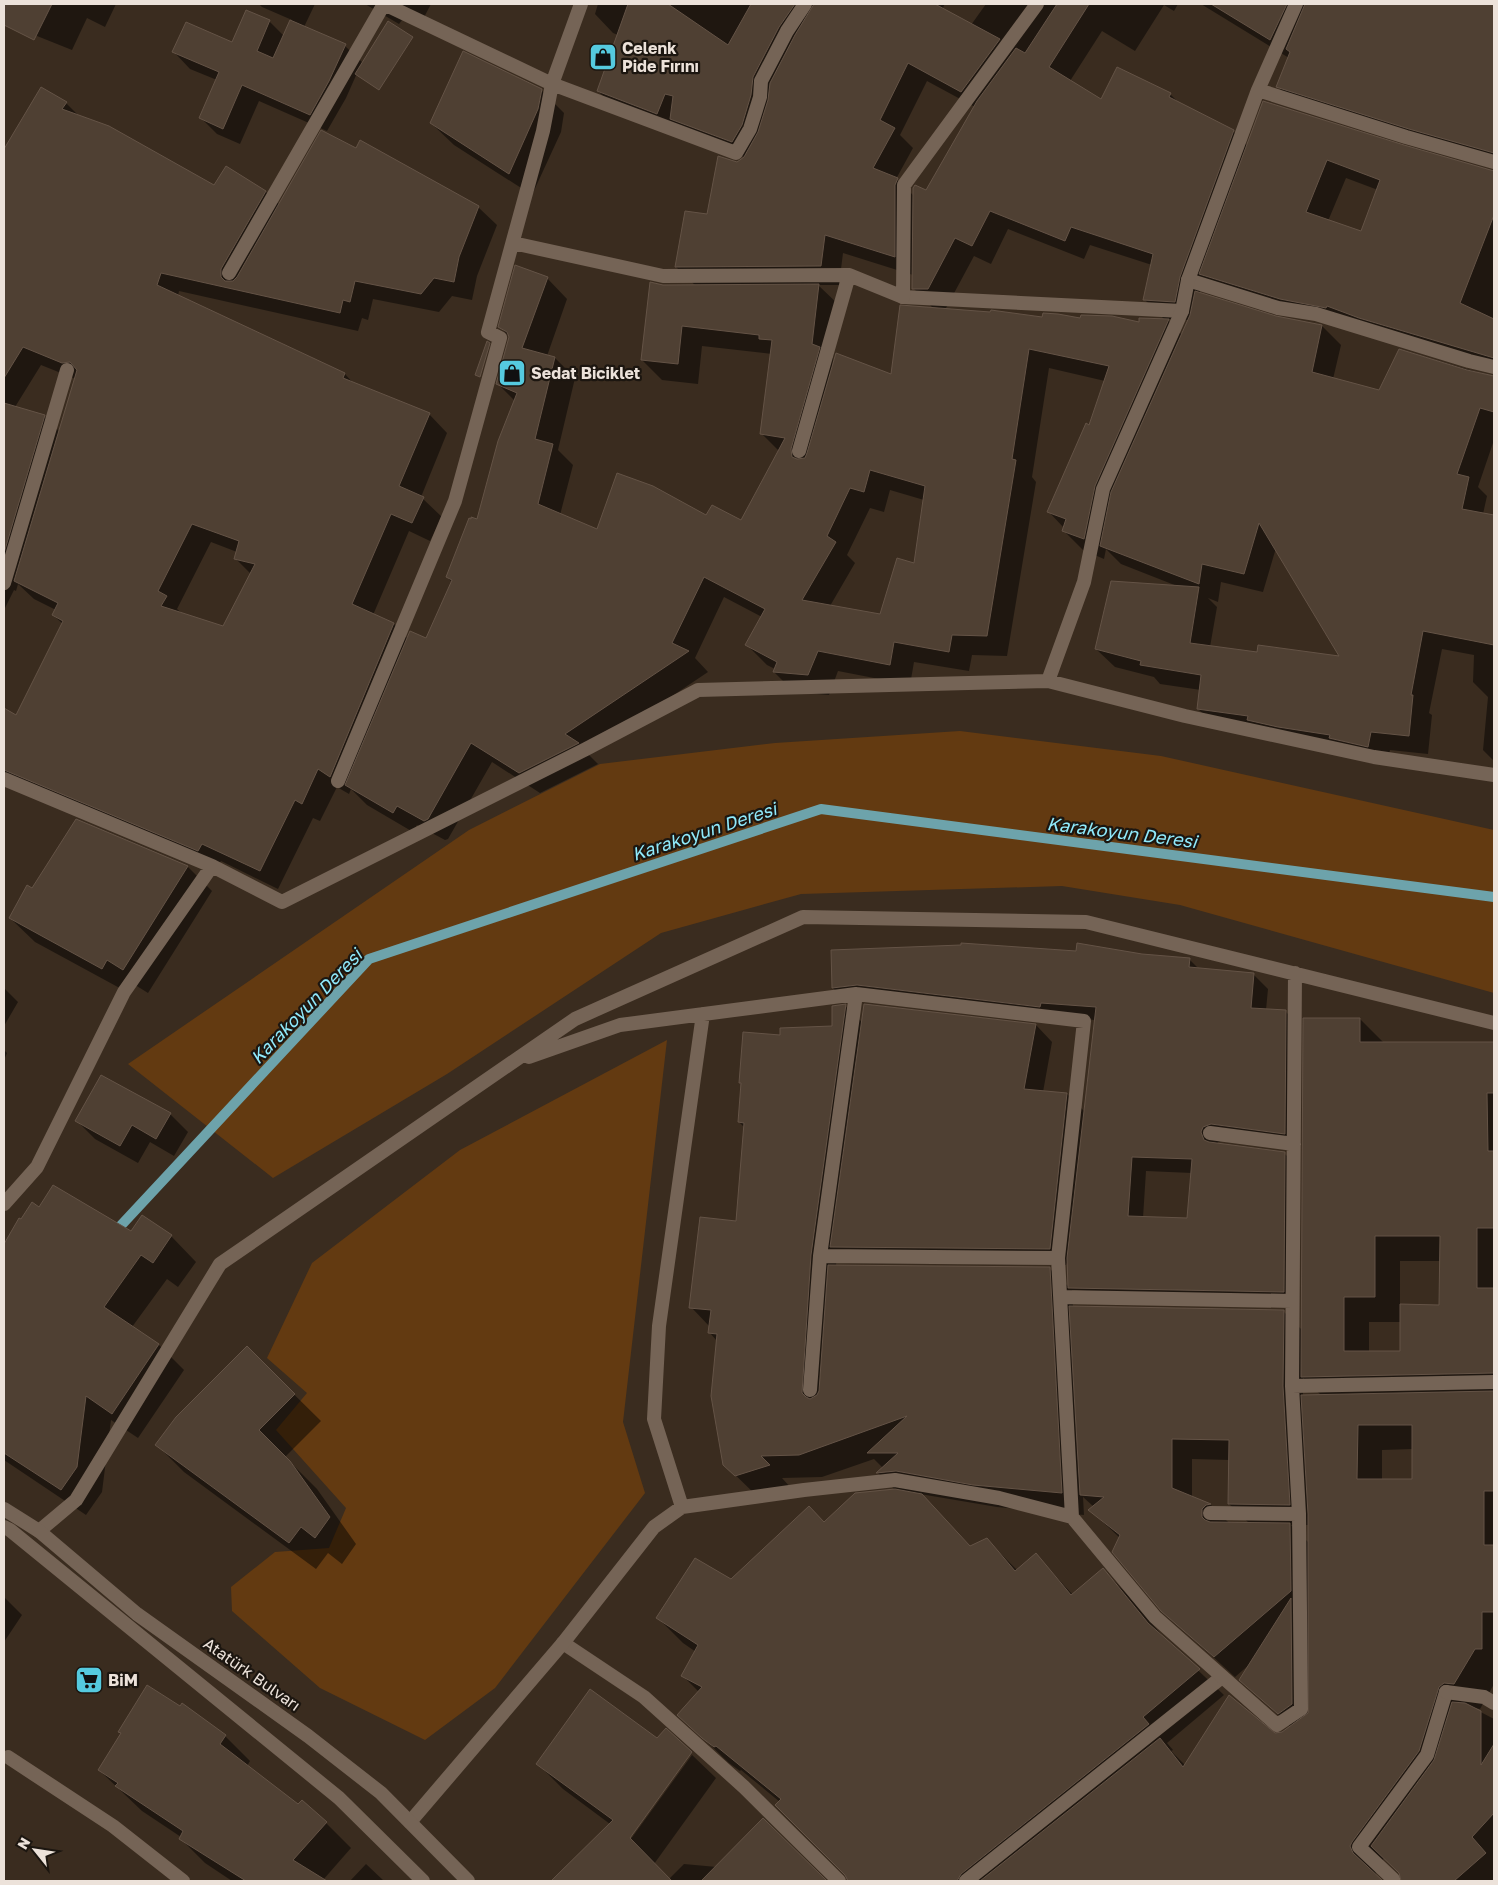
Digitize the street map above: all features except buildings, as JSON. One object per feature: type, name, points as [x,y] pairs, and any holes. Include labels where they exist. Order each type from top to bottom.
[{"type":"street","points":[[229,273],[384,4],[552,84],[736,153],[750,129],[760,97],[761,80],[787,31],[805,4]]},
{"type":"street","points":[[338,781],[455,501],[500,338],[488,332],[542,131],[552,84],[581,4]]},
{"type":"street","points":[[903,297],[904,185],[1037,4]]},
{"type":"street","points":[[1048,681],[1084,582],[1103,489],[1182,311],[1188,280],[1258,90],[1296,4]]},
{"type":"street","points":[[1258,90],[1406,137],[1494,162]]},
{"type":"street","points":[[513,243],[663,276],[849,275],[903,297],[1182,311]]},
{"type":"street","points":[[799,451],[849,275]]},
{"type":"street","points":[[1188,280],[1278,308],[1316,314],[1494,367]]},
{"type":"street","points":[[4,584],[67,370]]},
{"type":"street","points":[[4,779],[212,866],[282,902],[586,749],[698,690],[1048,681],[1185,716],[1374,757],[1494,775]]},
{"type":"street","points":[[4,1204],[37,1167],[124,992],[212,866]]},
{"type":"street","points":[[38,1531],[76,1500],[220,1264],[576,1019],[803,917],[1086,922],[1494,1023]]},
{"type":"street","points":[[410,1822],[563,1643],[654,1527],[682,1507],[804,1490],[895,1480],[999,1498],[1072,1517],[1155,1617],[1278,1725],[1301,1709],[1299,1514],[1292,1386],[1294,973]]},
{"type":"street","points":[[511,1064],[620,1025],[856,994],[1084,1021],[1058,1258],[1072,1517]]},
{"type":"street","points":[[810,1390],[820,1256],[856,994]]},
{"type":"street","points":[[682,1507],[654,1419],[659,1326],[703,1014]]},
{"type":"street","points":[[1210,1133],[1294,1144]]},
{"type":"street","points":[[820,1256],[1058,1258]]},
{"type":"street","points":[[1061,1297],[1292,1300]]},
{"type":"street","points":[[1292,1386],[1494,1382]]},
{"type":"street","name":"Atatürk Bulvarı","points":[[4,1509],[38,1531],[137,1614],[308,1736],[381,1792],[468,1881]]},
{"type":"street","points":[[1210,1514],[1299,1514]]},
{"type":"street","points":[[4,1527],[18,1536],[339,1798],[423,1881]]},
{"type":"street","points":[[563,1643],[644,1697],[744,1787],[839,1881]]},
{"type":"street","points":[[966,1881],[1222,1677]]},
{"type":"street","points":[[1392,1881],[1393,1878],[1359,1847],[1427,1755],[1446,1692],[1484,1697],[1494,1703]]},
{"type":"street","points":[[8,1757],[113,1826],[184,1881]]},
{"type":"shaded area","points":[[960,731],[1161,756],[1494,830],[1494,993],[1180,905],[1062,886],[801,894],[661,933],[447,1074],[273,1178],[128,1064],[469,830],[600,764],[775,743]]},
{"type":"shaded area","points":[[667,1040],[623,1422],[645,1493],[495,1688],[425,1740],[320,1688],[232,1611],[231,1587],[275,1552],[329,1548],[346,1508],[276,1430],[307,1393],[267,1358],[312,1263],[460,1150]]},
{"type":"waterway","name":"Karakoyun Deresi","points":[[113,1234],[369,959],[821,809],[1494,897]]},
{"type":"place","name":"Celenk Pide Fırını","points":[[603,57]]},
{"type":"place","name":"Sedat Biciklet","points":[[512,373]]},
{"type":"place","name":"BiM","points":[[89,1680]]}]
